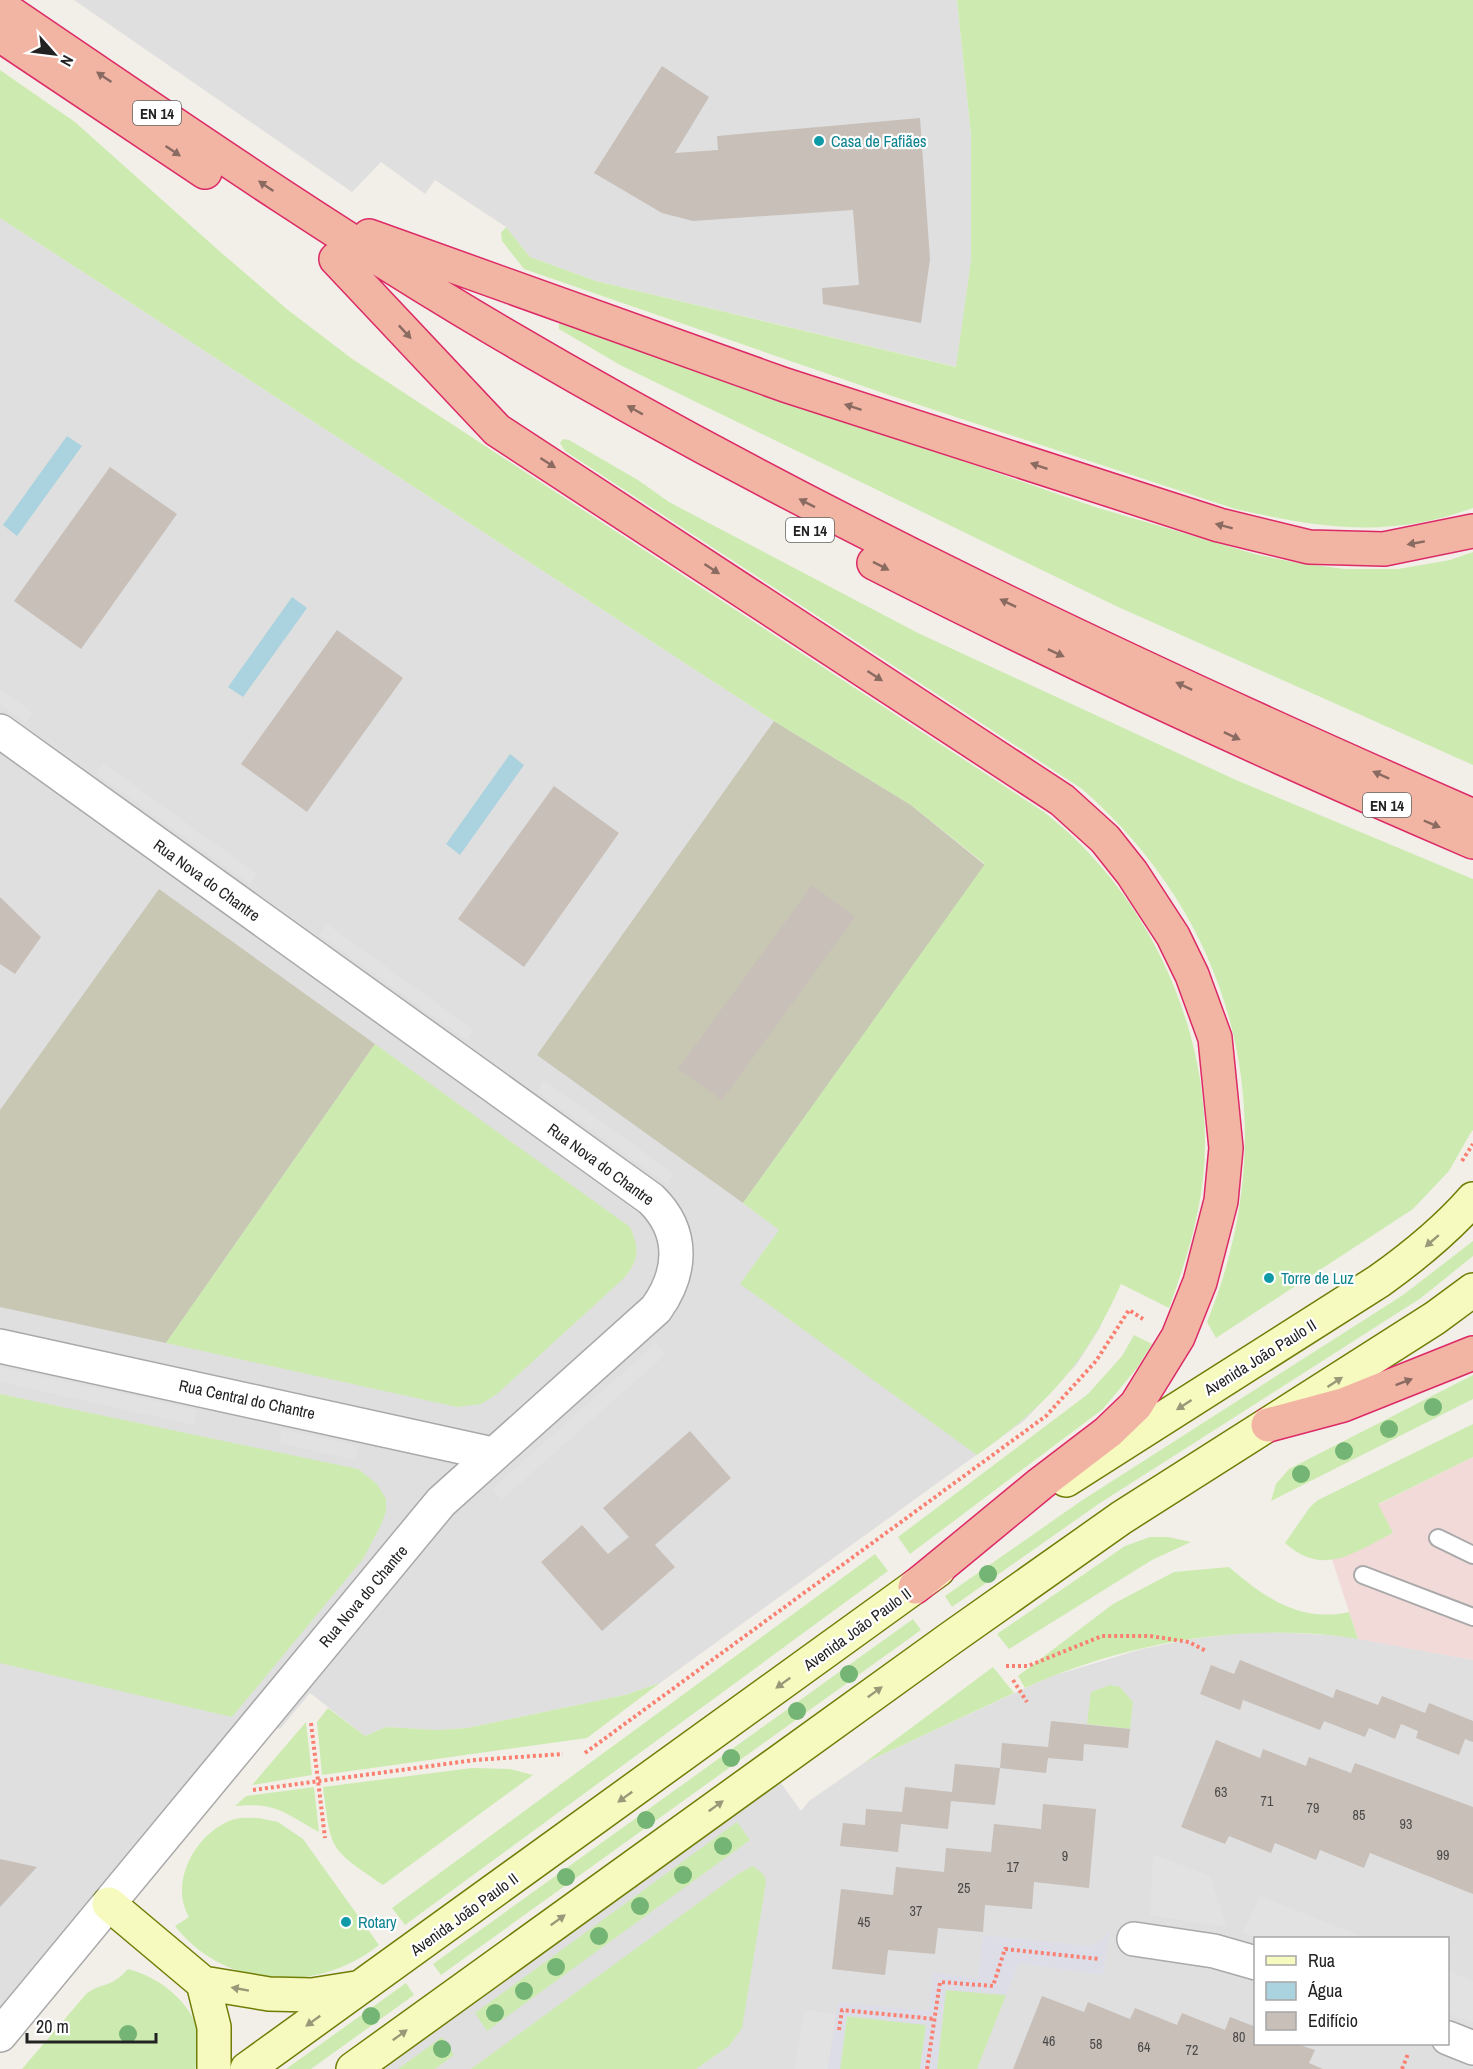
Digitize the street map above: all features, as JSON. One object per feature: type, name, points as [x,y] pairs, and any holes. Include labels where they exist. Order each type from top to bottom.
[{"type":"highway","name":"EN 14","points":[[0,6],[315,218],[494,329],[626,405],[886,543],[1091,642],[1473,816]]},
{"type":"highway","name":"EN 14","points":[[0,35],[336,259],[626,431],[826,538],[1046,649],[1301,768],[1473,842]]},
{"type":"highway","points":[[315,218],[785,386],[1219,525],[1309,547],[1384,549],[1473,531]]},
{"type":"highway","points":[[336,259],[497,430],[1062,800],[1105,839],[1132,873],[1173,936],[1192,975],[1215,1038],[1226,1148],[1221,1201],[1210,1248],[1200,1282],[1178,1337],[1136,1405],[1108,1432],[1040,1484],[915,1587]]},
{"type":"highway","points":[[1268,1425],[1343,1406],[1473,1353]]},
{"type":"main road","name":"Avenida João Paulo II","points":[[247,2069],[915,1587],[1085,1468],[1379,1281],[1415,1255],[1451,1224],[1473,1199]]},
{"type":"main road","points":[[353,2069],[960,1631],[1121,1518],[1435,1317],[1473,1290]]},
{"type":"main road","points":[[109,1904],[203,1983],[269,1994],[312,1995],[360,1988]]},
{"type":"main road","points":[[203,1983],[214,2027],[214,2069]]},
{"type":"street","name":"Rua Nova do Chantre","points":[[0,731],[651,1199],[664,1214],[673,1233],[676,1261],[674,1276],[656,1309],[441,1502],[0,2035]]},
{"type":"street","name":"Rua Central do Chantre","points":[[0,1346],[493,1454]]},
{"type":"street","points":[[1134,1939],[1214,1951],[1254,1962]]},
{"type":"street","points":[[1449,2038],[1473,2048]]},
{"type":"lane","points":[[1438,1538],[1473,1556]]},
{"type":"lane","points":[[1364,1575],[1473,1617]]},
{"type":"path","points":[[585,1753],[1046,1416],[1096,1361],[1129,1311]]},
{"type":"path","points":[[1006,1666],[1028,1666],[1102,1636],[1150,1636],[1189,1642],[1206,1651]]},
{"type":"path","points":[[1012,1680],[1027,1701]]},
{"type":"path","points":[[311,1722],[325,1838]]},
{"type":"path","points":[[247,1791],[475,1760],[562,1754]]},
{"type":"path","points":[[927,2069],[940,1982],[993,1986],[1005,1949],[1105,1959]]},
{"type":"path","points":[[839,2030],[842,2010],[935,2019]]},
{"type":"path","points":[[1402,2069],[1408,2054]]},
{"type":"shaded area","points":[[74,0],[957,0],[971,135],[971,261],[957,367],[596,281],[530,257],[506,227],[435,180],[425,194],[381,162],[352,192]]},
{"type":"shaded area","points":[[0,218],[774,721],[912,805],[1101,1326],[1077,1364],[1025,1420],[660,1683],[625,1695],[467,1728],[437,1730],[386,1727],[365,1736],[310,1693],[280,1729],[251,1722],[0,2026]]},
{"type":"shaded area","points":[[0,689],[33,713],[26,723],[0,704]]},
{"type":"shaded area","points":[[774,721],[911,805],[985,865],[743,1203],[537,1055]]},
{"type":"shaded area","points":[[103,763],[257,874],[250,884],[96,774]]},
{"type":"shaded area","points":[[159,889],[375,1044],[166,1343],[0,1307],[0,1110]]},
{"type":"shaded area","points":[[327,924],[474,1030],[467,1040],[320,935]]},
{"type":"shaded area","points":[[544,1080],[674,1174],[667,1184],[537,1091]]},
{"type":"shaded area","points":[[656,1343],[666,1354],[501,1500],[492,1489]]},
{"type":"shaded area","points":[[0,1367],[197,1410],[194,1425],[0,1382]]},
{"type":"shaded area","points":[[282,1429],[359,1446],[355,1460],[279,1443]]},
{"type":"shaded area","points":[[1473,1457],[1473,1660],[1358,1639],[1323,1532]]},
{"type":"shaded area","points":[[1257,1631],[1345,1636],[1473,1660],[1473,2069],[361,2069],[773,1772],[801,1811],[809,1801],[864,1763],[1049,1677],[1142,1649],[1192,1639]]},
{"type":"shaded area","points":[[1153,1854],[1210,1876],[1227,1927],[1150,1915]]},
{"type":"shaded area","points":[[1260,1896],[1363,1937],[1254,1937],[1243,1933]]},
{"type":"shaded area","points":[[1110,1930],[1103,1975],[1019,1963],[1006,1995],[946,1990],[937,2069],[920,2069],[926,2025],[847,2016],[840,2069],[828,2069],[838,2002],[929,2011],[933,1973],[978,1978],[983,1935],[1089,1946],[1102,1941]]},
{"type":"shaded area","points":[[1449,1971],[1473,1981],[1473,2023],[1449,2013]]},
{"type":"shaded area","points":[[804,2010],[836,2014],[828,2069],[794,2069]]},
{"type":"green space","points":[[957,0],[1473,0],[1473,508],[1442,518],[1383,527],[1326,525],[1235,509],[889,395],[524,269],[502,241],[501,233],[506,227],[530,257],[596,281],[956,367],[971,261],[971,135]]},
{"type":"green space","points":[[0,70],[75,122],[288,310],[351,358],[1044,812],[1080,843],[1111,879],[1139,918],[1162,960],[1181,1004],[1194,1050],[1202,1097],[1205,1145],[1202,1187],[1194,1228],[1169,1308],[1121,1284],[1108,1312],[1079,1360],[1044,1400],[1002,1437],[977,1455],[740,1284],[779,1230],[743,1203],[985,864],[911,805],[774,721],[0,218]]},
{"type":"green space","points":[[559,324],[572,325],[1095,507],[1255,554],[1298,563],[1345,569],[1398,569],[1450,560],[1473,552],[1473,765],[1116,606],[620,365],[559,329]]},
{"type":"green space","points":[[563,439],[569,440],[638,480],[669,502],[918,633],[1236,780],[1473,879],[1473,1130],[1449,1171],[1413,1209],[1216,1338],[1207,1322],[1231,1249],[1243,1177],[1244,1105],[1233,1035],[1212,967],[1179,903],[1136,844],[1082,789],[565,451],[560,443]]},
{"type":"green space","points":[[375,1044],[630,1227],[635,1242],[635,1260],[623,1279],[497,1394],[481,1404],[457,1407],[166,1343]]},
{"type":"green space","points":[[1473,1241],[1473,1256],[1421,1298],[1100,1503],[952,1607],[945,1596],[1081,1501],[1403,1295]]},
{"type":"green space","points":[[1134,1335],[1152,1344],[1137,1368],[1103,1409],[910,1554],[898,1537],[1088,1394],[1122,1356]]},
{"type":"green space","points":[[1473,1375],[1473,1399],[1271,1501],[1276,1484],[1289,1469]]},
{"type":"green space","points":[[0,1394],[358,1469],[377,1484],[386,1499],[386,1511],[363,1559],[232,1717],[0,1663]]},
{"type":"green space","points":[[1473,1424],[1473,1457],[1378,1504],[1393,1533],[1352,1554],[1326,1560],[1313,1559],[1285,1543],[1310,1507],[1318,1500]]},
{"type":"green space","points":[[1150,1537],[1168,1537],[1191,1542],[1152,1560],[1009,1649],[997,1634],[1125,1546]]},
{"type":"green space","points":[[875,1554],[888,1571],[405,1925],[392,1908]]},
{"type":"green space","points":[[1229,1567],[1269,1597],[1299,1611],[1314,1614],[1349,1612],[1358,1639],[1317,1634],[1231,1634],[1188,1640],[1104,1658],[1025,1688],[1018,1676],[1113,1604],[1174,1572]]},
{"type":"green space","points":[[913,1619],[921,1630],[441,1975],[433,1964]]},
{"type":"green space","points":[[993,1667],[1014,1693],[864,1763]]},
{"type":"green space","points":[[660,1683],[587,1738],[322,1775],[317,1722],[328,1708],[365,1736],[386,1727],[437,1730],[467,1728],[625,1695]]},
{"type":"green space","points":[[1110,1685],[1120,1687],[1133,1702],[1130,1729],[1087,1724],[1091,1692]]},
{"type":"green space","points":[[306,1722],[312,1775],[252,1785]]},
{"type":"green space","points":[[472,1768],[510,1769],[533,1775],[383,1885],[342,1855],[336,1847],[328,1825],[323,1787]]},
{"type":"green space","points":[[314,1787],[319,1832],[272,1808],[250,1805],[235,1806],[246,1796]]},
{"type":"green space","points":[[238,1818],[259,1818],[278,1822],[303,1839],[379,1945],[354,1961],[328,1972],[300,1978],[272,1978],[245,1973],[219,1963],[195,1947],[175,1926],[189,1917],[183,1903],[182,1888],[184,1874],[198,1846],[221,1825]]},
{"type":"green space","points":[[737,1822],[750,1840],[487,2031],[475,2013]]},
{"type":"green space","points":[[753,1866],[764,1875],[766,1882],[742,2028],[729,2046],[696,2069],[471,2069],[738,1874]]},
{"type":"green space","points":[[128,1969],[159,1983],[185,2006],[194,2020],[199,2036],[200,2052],[195,2069],[22,2069],[87,1993],[113,1982]]},
{"type":"green space","points":[[406,1983],[414,1995],[311,2069],[286,2069]]},
{"type":"green space","points":[[946,1990],[1006,1995],[977,2069],[935,2069]]},
{"type":"green space","points":[[847,2016],[927,2025],[920,2069],[840,2069]]},
{"type":"green space","points":[[442,2037],[454,2055],[435,2069],[398,2069]]},
{"type":"water","points":[[67,436],[82,446],[17,536],[3,525]]},
{"type":"water","points":[[292,597],[307,608],[243,697],[228,687]]},
{"type":"water","points":[[510,754],[524,765],[460,855],[446,844]]},
{"type":"building","name":"Casa de Fafiães","points":[[662,66],[709,97],[675,153],[718,150],[717,136],[920,118],[930,259],[921,323],[823,304],[822,288],[859,285],[853,210],[693,221],[662,213],[594,173]]},
{"type":"building","points":[[110,467],[177,514],[81,649],[14,601]]},
{"type":"building","points":[[337,630],[403,678],[307,812],[241,764]]},
{"type":"building","points":[[554,786],[619,833],[524,967],[458,919]]},
{"type":"building","points":[[812,885],[855,917],[722,1100],[678,1069]]},
{"type":"building","points":[[0,897],[41,937],[15,974],[0,964]]},
{"type":"building","points":[[690,1431],[731,1478],[655,1545],[675,1567],[602,1631],[541,1562],[582,1525],[608,1554],[629,1537],[603,1508]]},
{"type":"building","points":[[1240,1660],[1333,1698],[1336,1689],[1378,1705],[1382,1696],[1425,1713],[1429,1703],[1473,1721],[1473,1742],[1465,1739],[1459,1755],[1416,1738],[1418,1731],[1401,1724],[1395,1739],[1369,1728],[1365,1737],[1324,1721],[1320,1730],[1243,1700],[1240,1710],[1200,1694],[1211,1665],[1234,1674]]},
{"type":"building","points":[[1051,1721],[1130,1729],[1128,1748],[1084,1744],[1083,1761],[1048,1758],[1046,1773],[1000,1768],[1002,1743],[1048,1747]]},
{"type":"building","points":[[1216,1740],[1260,1758],[1263,1749],[1306,1766],[1309,1757],[1351,1773],[1355,1763],[1473,1807],[1473,1894],[1370,1853],[1364,1868],[1320,1850],[1316,1860],[1275,1843],[1271,1853],[1229,1836],[1225,1844],[1181,1827]]},
{"type":"building","points":[[955,1764],[1000,1768],[995,1805],[951,1801],[948,1829],[901,1824],[898,1852],[840,1846],[843,1823],[865,1825],[866,1809],[902,1812],[905,1787],[952,1792]]},
{"type":"building","points":[[1043,1804],[1096,1809],[1089,1888],[1034,1882],[1032,1909],[985,1905],[983,1932],[938,1928],[935,1954],[888,1950],[885,1975],[832,1969],[841,1889],[893,1895],[896,1867],[944,1872],[946,1848],[991,1852],[994,1824],[1041,1829]]},
{"type":"building","points":[[0,1859],[37,1867],[0,1907]]},
{"type":"building","points":[[1042,1996],[1084,2012],[1088,2002],[1130,2019],[1135,2008],[1177,2025],[1182,2013],[1225,2030],[1230,2017],[1254,2026],[1254,2045],[1300,2045],[1315,2050],[1309,2063],[1323,2069],[1013,2069]]},
{"type":"place","name":"Casa de Fafiães","points":[[819,141]]},
{"type":"place","name":"Torre de Luz","points":[[1269,1278]]},
{"type":"place","name":"Rotary","points":[[346,1922]]}]
